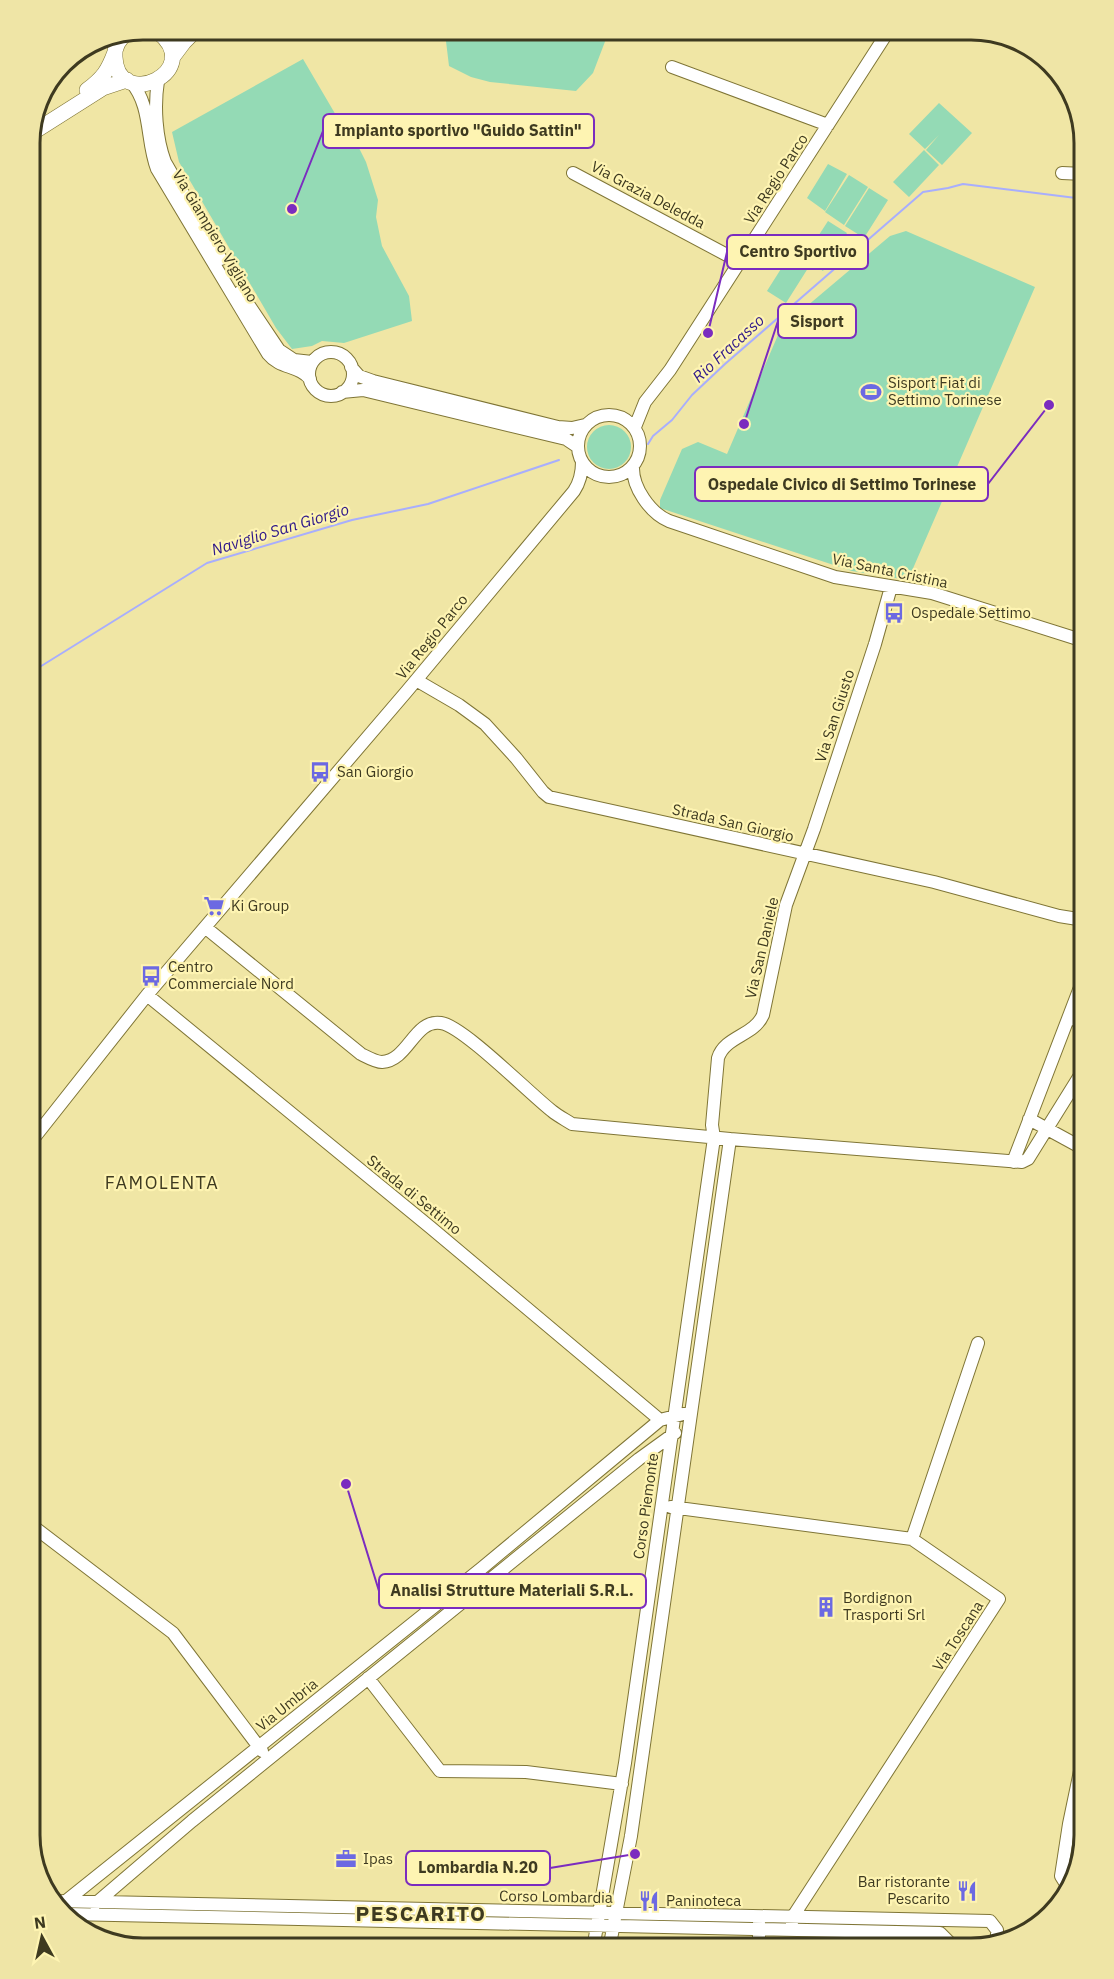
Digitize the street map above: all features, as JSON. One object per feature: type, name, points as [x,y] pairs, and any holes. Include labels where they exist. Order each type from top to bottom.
[{"type":"main road","points":[[165,40],[168,43],[172,58]]},
{"type":"main road","points":[[43,126],[103,88],[129,81],[144,85],[158,81],[165,75],[172,58],[186,40]]},
{"type":"main road","points":[[45,113],[85,92],[100,80],[110,67],[117,44]]},
{"type":"main road","points":[[115,52],[117,68],[129,81]]},
{"type":"street","name":"Via Regio Parco","points":[[622,417],[632,413],[645,402],[670,370],[882,41]]},
{"type":"street","points":[[672,67],[828,125]]},
{"type":"street","name":"Via Giampiero Vigliano","points":[[129,81],[138,91],[144,106],[157,169],[233,295],[271,357],[281,365],[301,371],[310,379]]},
{"type":"street","name":"Via Giampiero Vigliano","points":[[158,81],[156,102],[161,151],[168,168],[235,284],[275,345],[288,358],[312,362]]},
{"type":"street","name":"Via Grazia Deledda","points":[[573,173],[740,262]]},
{"type":"street","points":[[1062,173],[1074,174]]},
{"type":"street","points":[[578,447],[566,439],[363,390],[335,395],[320,393],[310,379],[309,368],[312,362],[323,353],[337,353],[348,361],[363,378],[536,422],[565,428],[585,425]]},
{"type":"street","points":[[342,392],[351,381],[351,367]]},
{"type":"street","name":"Via Regio Parco","points":[[635,427],[645,402]]},
{"type":"street","points":[[613,477],[633,466],[640,447],[635,427],[622,417],[612,414],[593,418],[585,425],[580,433],[578,447],[582,462],[598,475],[613,477],[637,487]]},
{"type":"street","name":"Via Regio Parco","points":[[206,928],[578,484],[582,462]]},
{"type":"street","name":"Via Santa Cristina","points":[[633,466],[633,478],[637,487],[652,509],[669,521],[835,577],[932,593],[1074,638]]},
{"type":"street","name":"Via Regio Parco","points":[[578,484],[598,475]]},
{"type":"street","name":"Via San Giusto","points":[[804,854],[875,644],[891,586]]},
{"type":"street","name":"Strada San Giorgio","points":[[416,680],[459,705],[485,724],[549,797],[934,882],[1074,918]]},
{"type":"street","name":"Via San Daniele","points":[[714,1138],[712,1125],[719,1053],[730,1042],[754,1028],[762,1018],[786,905],[804,854]]},
{"type":"street","points":[[40,1130],[147,995],[206,928],[361,1054],[380,1062],[396,1059],[424,1026],[438,1022],[448,1024],[554,1112],[572,1124],[714,1138],[1022,1162],[1028,1159],[1074,1085]]},
{"type":"street","name":"Strada di Settimo","points":[[147,995],[430,1227],[660,1420]]},
{"type":"street","points":[[1013,1162],[1074,1003]]},
{"type":"street","points":[[1069,1016],[1074,1019]]},
{"type":"street","points":[[1029,1119],[1074,1144]]},
{"type":"street","name":"Corso Piemonte","points":[[595,1938],[622,1784],[714,1138]]},
{"type":"street","points":[[612,1938],[641,1764],[730,1139]]},
{"type":"street","points":[[702,1225],[718,1227]]},
{"type":"street","points":[[912,1539],[978,1343]]},
{"type":"street","name":"Via Umbria","points":[[64,1901],[482,1568],[660,1420],[692,1412]]},
{"type":"street","name":"Via Umbria","points":[[83,1915],[188,1824],[592,1497],[671,1435],[689,1427]]},
{"type":"street","points":[[581,1486],[592,1497]]},
{"type":"street","name":"Via Toscana","points":[[661,1506],[912,1539],[999,1599],[792,1917]]},
{"type":"street","points":[[40,1532],[173,1633],[268,1760]]},
{"type":"street","points":[[482,1568],[491,1579]]},
{"type":"street","points":[[417,1620],[426,1632]]},
{"type":"street","points":[[368,1678],[440,1771],[526,1772],[622,1784]]},
{"type":"street","points":[[632,1708],[649,1710]]},
{"type":"street","points":[[625,1763],[641,1764]]},
{"type":"street","points":[[1064,1880],[1061,1876],[1074,1800]]},
{"type":"street","points":[[177,1813],[188,1824]]},
{"type":"street","name":"Corso Lombardia","points":[[66,1903],[792,1917],[940,1927]]},
{"type":"street","points":[[178,1917],[179,1904]]},
{"type":"street","points":[[401,1909],[401,1922]]},
{"type":"street","name":"Corso Lombardia","points":[[78,1915],[792,1931],[940,1927],[990,1921],[998,1930],[997,1935]]},
{"type":"street","points":[[759,1917],[759,1938]]},
{"type":"street","points":[[792,1917],[792,1931]]},
{"type":"street","points":[[940,1927],[940,1938]]},
{"type":"street","name":"Corso Lombardia","points":[[940,1927],[947,1938]]},
{"type":"green space","points":[[446,40],[605,41],[593,73],[576,91],[490,82],[471,77],[449,66]]},
{"type":"green space","points":[[303,59],[366,162],[378,200],[376,217],[382,246],[409,296],[412,321],[344,343],[322,341],[312,346],[292,349],[276,328],[179,162],[172,132]]},
{"type":"green space","points":[[939,103],[972,133],[942,165],[926,150],[939,135],[925,149],[909,134]]},
{"type":"green space","points":[[924,150],[939,165],[909,197],[893,182]]},
{"type":"green space","points":[[828,164],[847,174],[825,211],[807,198]]},
{"type":"green space","points":[[849,175],[868,187],[844,225],[825,212]]},
{"type":"green space","points":[[869,188],[888,200],[864,238],[845,226]]},
{"type":"green space","points":[[828,221],[847,233],[823,271],[804,258]]},
{"type":"green space","name":"Sisport Fiat di Settimo Torinese","points":[[906,231],[1035,287],[908,580],[852,571],[660,508],[660,500],[682,449],[698,442],[727,454],[781,328],[890,236]]},
{"type":"green space","points":[[791,253],[810,265],[786,303],[767,291]]},
{"type":"green space","points":[[609,425],[624,432],[631,447],[624,462],[609,469],[594,462],[587,447],[594,432]]},
{"type":"waterway","name":"Rio Fracasso","points":[[648,444],[653,436],[672,420],[692,395],[725,364],[923,192],[963,184],[1074,198]]},
{"type":"waterway","name":"Naviglio San Giorgio","points":[[41,666],[207,563],[352,520],[428,504],[559,460]]},
{"type":"place","name":"Impianto sportivo \"Guido Sattin\"","points":[[292,209]]},
{"type":"place","name":"Centro Sportivo","points":[[708,333]]},
{"type":"place","name":"Sisport Fiat di Settimo Torinese","points":[[871,392]]},
{"type":"place","name":"Ospedale Civico di Settimo Torinese","points":[[1049,405]]},
{"type":"place","name":"Sisport","points":[[744,424]]},
{"type":"place","name":"Ospedale Settimo","points":[[894,613]]},
{"type":"place","name":"San Giorgio","points":[[320,772]]},
{"type":"place","name":"Ki Group","points":[[214,906]]},
{"type":"place","name":"Centro Commerciale Nord","points":[[151,976]]},
{"type":"place","name":"Analisi Strutture Materiali S.R.L.","points":[[346,1484]]},
{"type":"place","name":"Bordignon Trasporti Srl","points":[[826,1607]]},
{"type":"place","name":"Lombardia N.20","points":[[635,1854]]},
{"type":"place","name":"Ipas","points":[[346,1859]]},
{"type":"place","name":"Bar ristorante Pescarito","points":[[967,1891]]},
{"type":"place","name":"Paninoteca","points":[[649,1901]]},
{"type":"district","name":"FAMOLENTA","points":[[162,1183]]},
{"type":"district","name":"PESCARITO","points":[[421,1914]]}]
